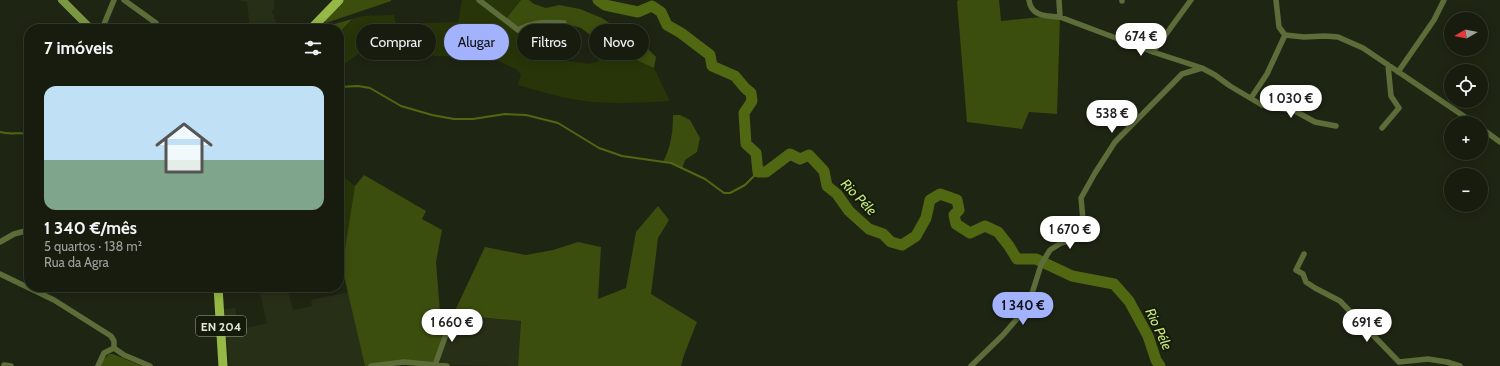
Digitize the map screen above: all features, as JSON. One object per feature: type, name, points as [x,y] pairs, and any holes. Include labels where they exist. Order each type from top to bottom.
[{"type":"main road","points":[[62,0],[86,24]]},
{"type":"main road","points":[[316,24],[339,0]]},
{"type":"main road","name":"EN 204","points":[[218,292],[223,366]]},
{"type":"street","points":[[104,24],[114,0]]},
{"type":"street","points":[[124,0],[156,23]]},
{"type":"street","points":[[479,0],[518,30],[530,23],[564,23]]},
{"type":"street","points":[[1029,0],[1033,11],[1039,15],[1060,17],[1153,52],[1202,68],[1262,105],[1295,111],[1315,122],[1336,126]]},
{"type":"street","points":[[1059,0],[1060,17]]},
{"type":"street","points":[[1153,52],[1191,0]]},
{"type":"street","points":[[1276,0],[1279,27],[1285,36]]},
{"type":"street","points":[[1398,72],[1434,20],[1444,0]]},
{"type":"street","points":[[1285,36],[1338,36],[1363,48],[1464,116]]},
{"type":"street","points":[[1251,98],[1267,74],[1285,36]]},
{"type":"street","points":[[1382,128],[1399,108],[1391,96],[1388,65]]},
{"type":"street","points":[[971,366],[1003,335],[1028,306],[1042,265],[1050,250],[1061,243],[1088,236],[1083,220],[1081,198],[1095,173],[1116,142],[1182,74],[1202,68]]},
{"type":"street","points":[[1488,133],[1500,142]]},
{"type":"street","points":[[0,242],[14,234],[24,231]]},
{"type":"street","points":[[1304,254],[1296,270],[1302,274],[1306,282],[1340,301],[1399,362],[1428,359],[1460,366]]},
{"type":"street","points":[[0,274],[24,286]]},
{"type":"street","points":[[37,292],[54,300],[111,336],[114,341],[114,348]]},
{"type":"street","points":[[435,365],[453,315]]},
{"type":"street","points":[[98,366],[104,353],[114,348]]},
{"type":"street","points":[[114,348],[124,355],[150,366]]},
{"type":"street","points":[[371,366],[404,362],[447,366]]},
{"type":"street","points":[[4,364],[10,366]]},
{"type":"shaded area","points":[[236,0],[274,0],[275,9],[272,11],[277,24],[249,24],[247,2]]},
{"type":"shaded area","points":[[462,0],[521,0],[505,20],[517,29],[517,60],[562,60],[589,64],[597,62],[598,60],[636,60],[654,68],[670,101],[608,103],[584,101],[565,98],[518,85],[521,74],[516,69],[496,60],[509,60],[509,24],[444,24],[444,56],[436,56],[436,24],[396,24],[458,22]]},
{"type":"shaded area","points":[[394,15],[396,24],[356,24],[356,55],[344,64],[344,28],[352,19],[363,16]]},
{"type":"shaded area","points":[[344,177],[355,186],[344,255]]},
{"type":"shaded area","points":[[260,292],[288,292],[293,310],[312,306],[311,300],[349,292],[365,366],[231,366],[229,363],[224,309],[235,308],[240,330],[267,323]]},
{"type":"shaded area","points":[[453,315],[521,321],[518,366],[435,365]]},
{"type":"green space","points":[[343,0],[391,1],[326,23],[324,20]]},
{"type":"green space","points":[[521,0],[529,0],[534,4],[546,8],[559,5],[580,9],[602,18],[611,24],[589,24],[589,34],[581,28],[581,24],[549,22],[541,24],[517,24],[517,29],[505,20]]},
{"type":"green space","points":[[999,0],[1001,21],[1041,17],[1060,17],[1057,114],[1029,112],[1022,129],[967,122],[957,1]]},
{"type":"green space","points":[[352,19],[344,28],[344,24],[334,24]]},
{"type":"green space","points":[[649,50],[656,57],[654,68],[636,60],[649,60]]},
{"type":"green space","points":[[673,115],[680,115],[690,120],[700,138],[697,152],[685,160],[682,169],[671,163],[663,162],[671,139]]},
{"type":"green space","points":[[364,175],[426,211],[422,219],[442,230],[436,262],[440,312],[453,315],[485,247],[526,255],[553,250],[578,242],[601,247],[598,299],[626,288],[636,232],[658,206],[669,220],[658,238],[651,294],[697,322],[681,366],[518,366],[521,321],[454,315],[435,365],[404,362],[365,366],[344,276],[344,255],[355,186]]},
{"type":"green space","points":[[109,354],[113,354],[142,366],[101,366],[104,359]]},
{"type":"waterway","name":"Rio Péle","points":[[598,0],[605,5],[638,12],[652,6],[661,12],[667,25],[681,33],[710,55],[712,66],[735,76],[751,93],[752,101],[744,113],[746,144],[756,153],[758,172],[766,172],[790,154],[800,159],[809,155],[824,171],[827,186],[837,194],[849,211],[869,229],[883,234],[891,242],[902,245],[916,236],[926,218],[930,200],[940,194],[957,200],[959,210],[954,215],[956,224],[970,233],[985,226],[998,232],[1017,259],[1036,259],[1072,276],[1114,284],[1129,301],[1148,336],[1156,360],[1160,366]]},
{"type":"waterway","points":[[344,87],[358,86],[370,88],[401,106],[432,115],[454,119],[473,119],[505,114],[526,115],[558,123],[599,148],[622,156],[671,163],[705,179],[724,193],[730,193],[745,185],[758,172]]},
{"type":"waterway","points":[[0,132],[24,133]]}]
